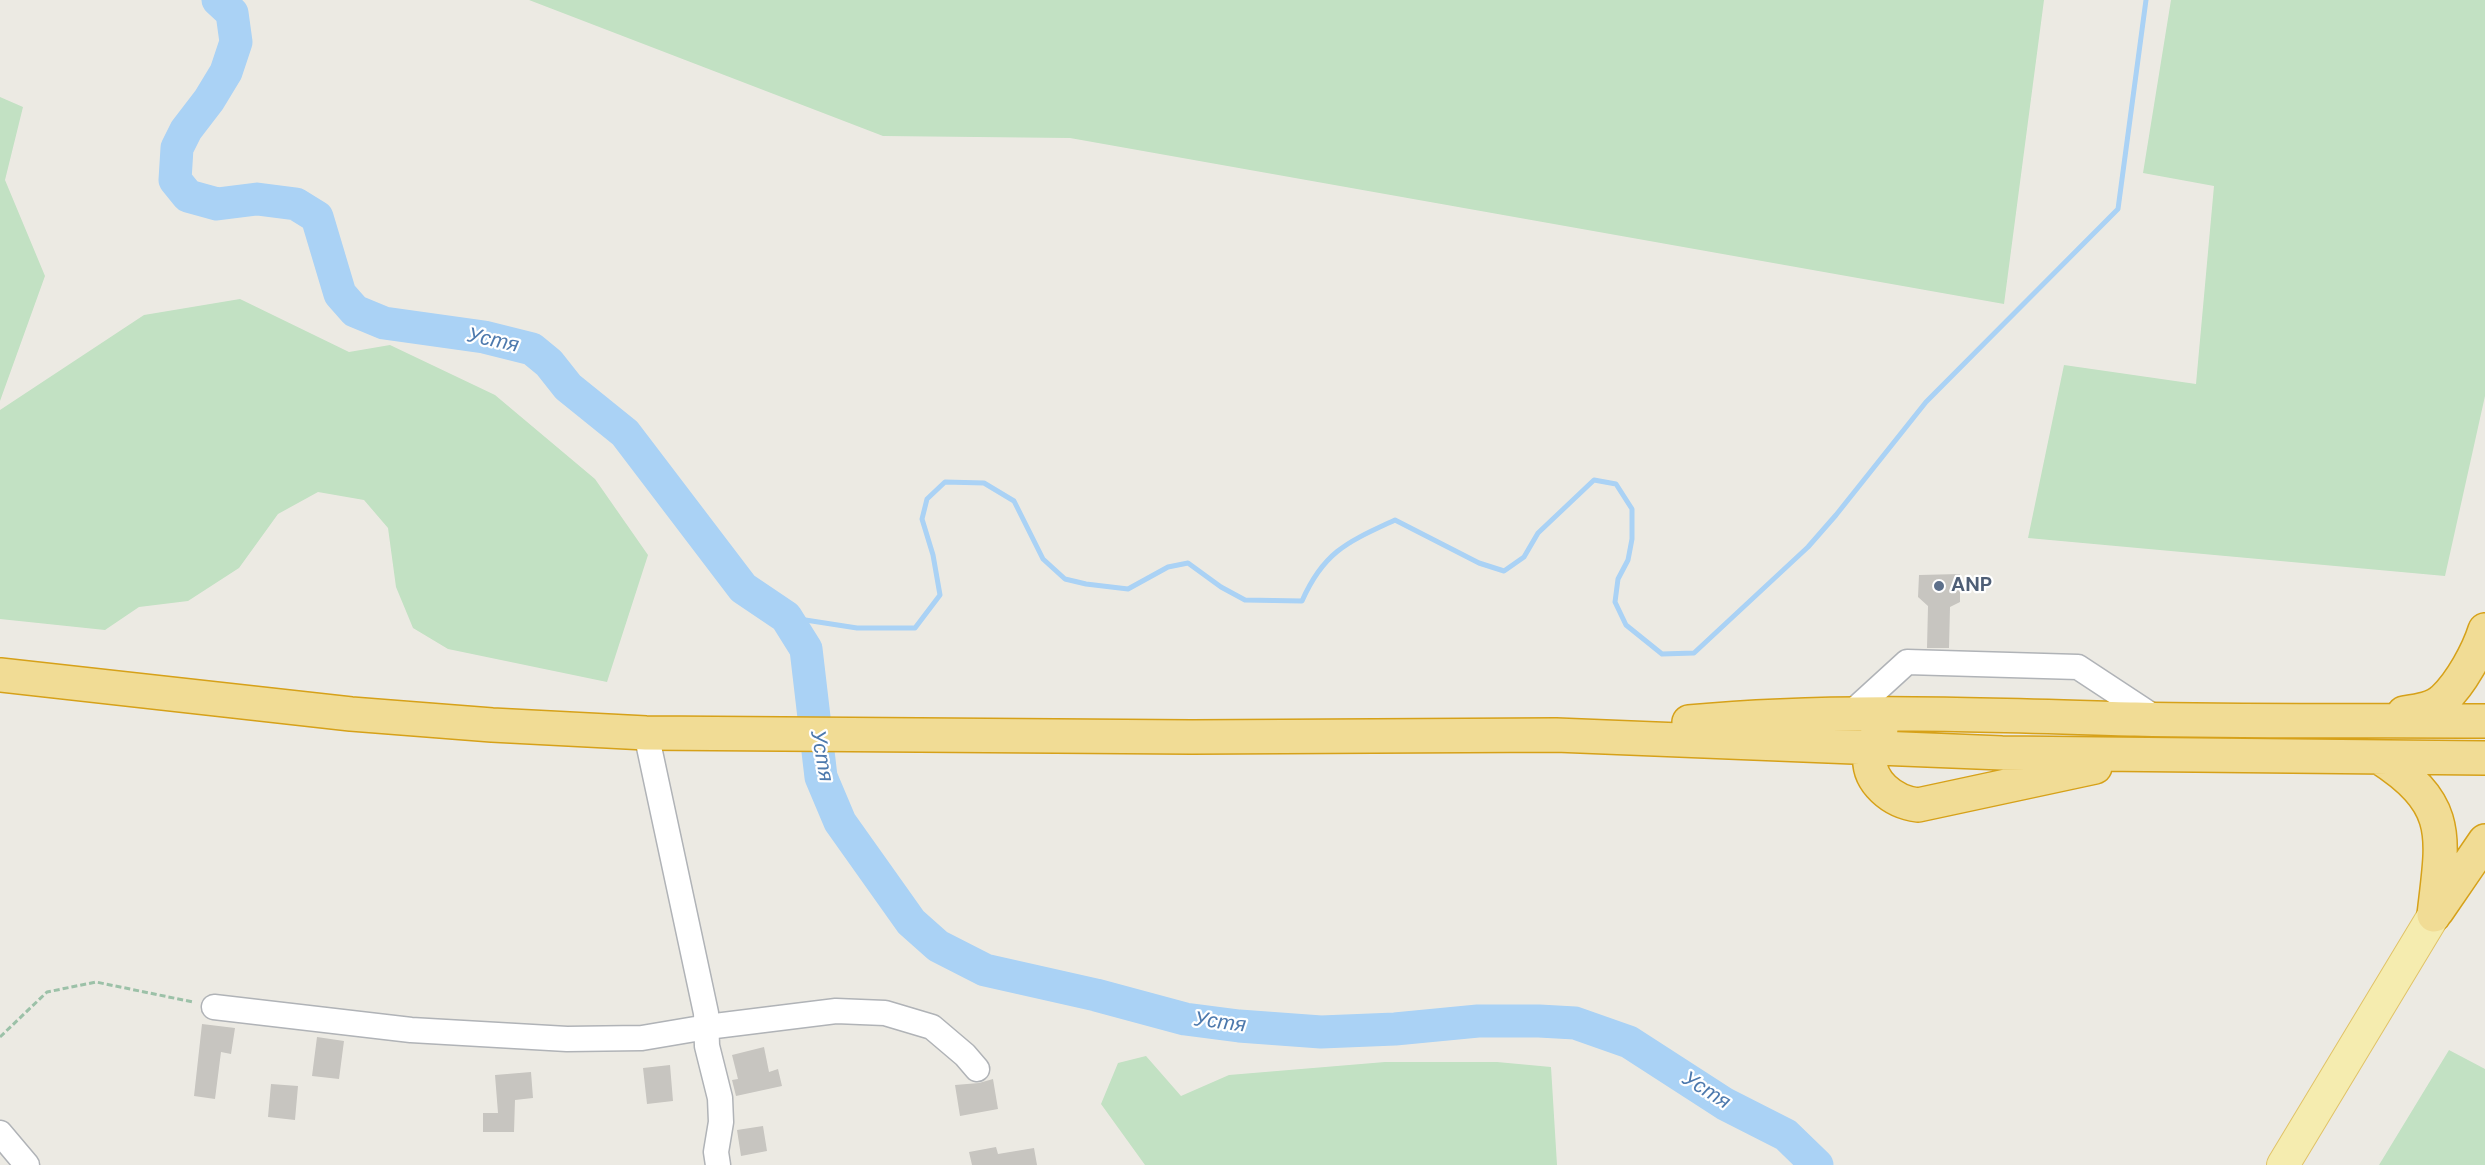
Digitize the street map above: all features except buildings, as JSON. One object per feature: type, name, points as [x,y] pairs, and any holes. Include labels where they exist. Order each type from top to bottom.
[{"type":"highway","points":[[2350,720],[2423,710],[2444,700],[2470,664],[2485,630]]},
{"type":"highway","points":[[0,675],[351,714],[492,725],[646,733],[1192,737],[1556,735],[2002,753],[2485,758]]},
{"type":"highway","points":[[1556,735],[1710,720],[1850,714],[2485,721]]},
{"type":"highway","points":[[1888,714],[1872,748],[1870,760],[1872,775],[1891,797],[1909,804],[1918,805],[2146,756]]},
{"type":"highway","points":[[2379,757],[2417,785],[2438,818],[2440,866],[2434,915]]},
{"type":"highway","points":[[2434,915],[2485,841]]},
{"type":"main road","points":[[2283,1165],[2434,915]]},
{"type":"street","points":[[1850,714],[1907,662],[2078,667],[2157,719]]},
{"type":"street","points":[[646,733],[706,1013],[707,1046],[720,1098],[721,1122],[716,1152],[718,1165]]},
{"type":"street","points":[[214,1007],[411,1030],[567,1039],[642,1038],[707,1027],[836,1011],[885,1013],[932,1027],[965,1055],[977,1069]]},
{"type":"street","points":[[0,1133],[27,1165]]},
{"type":"path","points":[[0,1037],[47,992],[96,982],[214,1007]]},
{"type":"green space","points":[[529,0],[2044,0],[2004,304],[1070,138],[883,136]]},
{"type":"green space","points":[[2171,0],[2485,0],[2485,396],[2445,576],[2028,538],[2064,365],[2196,384],[2214,186],[2143,173]]},
{"type":"green space","points":[[0,97],[23,107],[5,180],[45,276],[0,401]]},
{"type":"green space","points":[[240,299],[349,352],[390,345],[495,395],[595,479],[648,555],[607,682],[448,649],[413,628],[396,587],[388,528],[364,500],[318,492],[278,514],[239,568],[188,601],[139,607],[105,630],[0,619],[0,410],[144,315]]},
{"type":"green space","points":[[2449,1050],[2485,1069],[2485,1165],[2379,1165]]},
{"type":"green space","points":[[1146,1056],[1181,1096],[1229,1075],[1385,1062],[1497,1062],[1551,1067],[1557,1165],[1145,1165],[1101,1104],[1118,1063]]},
{"type":"waterway","name":"Устя","points":[[218,0],[232,13],[236,42],[226,72],[209,100],[186,130],[177,148],[175,180],[188,196],[217,204],[257,199],[296,204],[317,217],[340,294],[355,311],[384,323],[484,337],[532,349],[549,363],[568,387],[625,433],[743,588],[786,617],[806,649],[821,777],[840,822],[911,922],[938,946],[985,970],[1096,995],[1185,1019],[1239,1026],[1321,1032],[1395,1029],[1478,1021],[1575,1023],[1629,1042],[1725,1104],[1786,1135],[1817,1165]]},
{"type":"waterway","points":[[786,617],[857,628],[915,628],[940,595],[933,555],[922,519],[927,499],[945,482],[984,483],[1014,501],[1043,559],[1065,579],[1128,589],[1168,567],[1188,563],[1221,587],[1245,600],[1302,601],[1319,570],[1339,550],[1395,520],[1479,563],[1504,571],[1524,557],[1538,533],[1594,480],[1616,484],[1632,509],[1632,539],[1628,560],[1618,579],[1615,602],[1626,625],[1662,654],[1694,653],[1808,547],[1926,402],[2118,209],[2146,0]]},
{"type":"place","name":"ANP","points":[[1939,586]]}]
